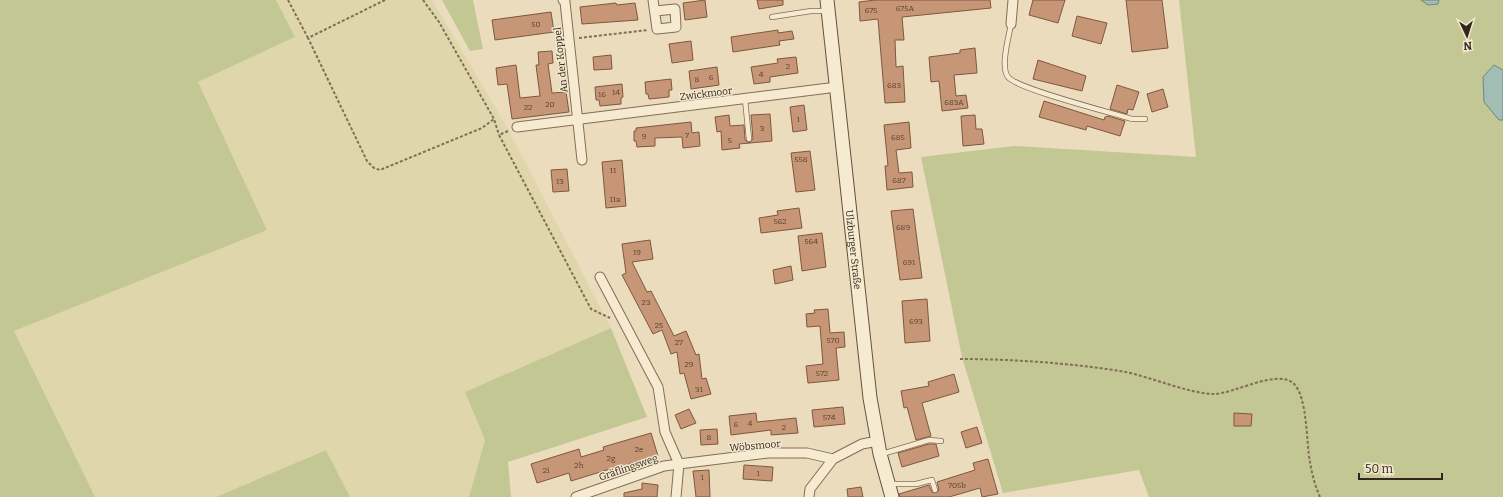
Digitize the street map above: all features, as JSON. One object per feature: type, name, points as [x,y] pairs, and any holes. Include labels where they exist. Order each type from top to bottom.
[{"type":"main road","name":"Ulzburger Straße","points":[[827,5],[868,379],[880,454],[892,497]]},
{"type":"street","name":"An der Koppel","points":[[563,0],[565,2],[578,119]]},
{"type":"street","points":[[653,0],[657,29],[676,27],[675,9],[655,11]]},
{"type":"street","points":[[1011,24],[1013,0]]},
{"type":"street","name":"Zwickmoor","points":[[516,127],[837,87]]},
{"type":"street","points":[[578,119],[582,160]]},
{"type":"street","points":[[600,276],[658,387],[665,432],[679,464],[676,497]]},
{"type":"street","points":[[808,497],[810,489],[833,458],[862,444],[878,441]]},
{"type":"street","name":"Wöbsmoor","points":[[679,464],[768,453],[807,453],[833,458]]},
{"type":"street","name":"Gräflingsweg","points":[[576,497],[664,466],[679,464]]},
{"type":"lane","points":[[772,17],[811,11],[827,5]]},
{"type":"lane","points":[[1011,24],[1004,64],[1008,77],[1013,81],[1046,94],[1132,119],[1145,119]]},
{"type":"lane","points":[[745,99],[749,139]]},
{"type":"lane","points":[[880,454],[929,440],[941,441]]},
{"type":"lane","points":[[888,484],[916,484],[932,480],[936,490]]},
{"type":"path","points":[[288,0],[347,117],[361,150],[374,168],[380,170],[395,164],[482,128],[494,119]]},
{"type":"path","points":[[308,38],[385,0]]},
{"type":"path","points":[[423,0],[439,22],[494,119],[499,135],[591,309],[626,326]]},
{"type":"path","points":[[569,39],[657,29]]},
{"type":"path","points":[[499,135],[516,127]]},
{"type":"path","points":[[960,359],[1035,363],[1119,371],[1144,376],[1201,393],[1216,394],[1249,384],[1286,379],[1293,383],[1298,390],[1303,404],[1310,463],[1320,497]]},
{"type":"shaded area","points":[[276,0],[432,0],[507,127],[611,328],[465,392],[485,440],[469,497],[350,497],[326,450],[216,497],[95,497],[14,331],[267,230],[198,82],[295,37]]},
{"type":"green space","points":[[0,0],[276,0],[295,37],[198,82],[267,230],[14,331],[95,497],[0,497]]},
{"type":"green space","points":[[442,0],[473,0],[483,49],[470,51]]},
{"type":"green space","points":[[1179,0],[1421,0],[1428,5],[1438,4],[1439,0],[1503,0],[1503,70],[1494,65],[1499,120],[1503,120],[1503,497],[1149,497],[1139,470],[1003,493],[962,357],[921,157],[1014,146],[1196,157]]},
{"type":"green space","points":[[611,328],[647,417],[508,462],[511,497],[469,497],[485,440],[465,392]]},
{"type":"green space","points":[[326,450],[350,497],[216,497]]},
{"type":"water","points":[[1421,0],[1439,0],[1438,4],[1428,5]]},
{"type":"water","points":[[1494,65],[1503,70],[1503,120],[1499,120],[1484,102],[1483,77]]},
{"type":"building","points":[[705,0],[707,17],[685,20],[683,3]]},
{"type":"building","points":[[757,0],[783,0],[783,5],[759,9]]},
{"type":"building","points":[[875,0],[990,0],[991,8],[902,17],[904,40],[895,40],[896,67],[903,66],[905,102],[885,103],[878,19],[860,21],[859,2]]},
{"type":"building","points":[[1033,0],[1065,0],[1058,23],[1029,15]]},
{"type":"building","points":[[1126,0],[1162,0],[1168,48],[1132,52]]},
{"type":"building","points":[[616,3],[617,5],[635,3],[638,20],[582,24],[580,7]]},
{"type":"building","points":[[551,12],[554,32],[495,40],[492,20]]},
{"type":"building","points":[[1077,16],[1107,23],[1101,44],[1072,36]]},
{"type":"building","points":[[778,30],[778,33],[792,31],[794,39],[779,41],[780,45],[733,52],[731,37]]},
{"type":"building","points":[[691,41],[693,60],[672,63],[669,44]]},
{"type":"building","points":[[975,48],[977,73],[954,75],[956,96],[966,95],[968,108],[942,111],[939,81],[931,82],[929,57],[960,53],[960,50]]},
{"type":"building","points":[[552,51],[553,63],[548,64],[552,93],[566,92],[569,112],[512,119],[507,84],[498,85],[496,68],[516,65],[520,98],[540,96],[536,65],[539,65],[538,52]]},
{"type":"building","points":[[611,55],[612,69],[594,70],[593,57]]},
{"type":"building","points":[[796,57],[798,73],[770,77],[770,82],[754,84],[751,67],[778,63],[777,59]]},
{"type":"building","points":[[1038,60],[1086,76],[1082,91],[1033,79]]},
{"type":"building","points":[[717,67],[719,85],[691,89],[689,71]]},
{"type":"building","points":[[671,79],[672,90],[669,90],[669,97],[649,99],[648,94],[646,94],[645,82]]},
{"type":"building","points":[[622,84],[623,97],[621,98],[621,104],[600,106],[599,100],[596,100],[595,87]]},
{"type":"building","points":[[1117,85],[1139,92],[1133,110],[1128,109],[1127,114],[1110,109]]},
{"type":"building","points":[[1163,89],[1168,107],[1152,112],[1147,94]]},
{"type":"building","points":[[1044,101],[1104,120],[1105,117],[1108,116],[1125,121],[1120,136],[1087,126],[1086,130],[1039,117]]},
{"type":"building","points":[[804,105],[807,130],[793,132],[790,107]]},
{"type":"building","points":[[770,114],[772,141],[739,144],[740,148],[722,150],[721,131],[717,132],[715,117],[729,115],[730,126],[744,125],[745,140],[749,143],[753,139],[751,115]]},
{"type":"building","points":[[975,115],[976,129],[982,129],[984,144],[963,146],[961,116]]},
{"type":"building","points":[[691,122],[692,133],[699,132],[700,146],[683,148],[682,137],[655,138],[655,146],[637,147],[636,141],[634,141],[634,131],[636,131],[636,128]]},
{"type":"building","points":[[909,122],[911,148],[896,150],[899,173],[912,172],[913,187],[887,190],[885,166],[888,166],[884,125]]},
{"type":"building","points":[[810,151],[815,190],[796,192],[791,153]]},
{"type":"building","points":[[622,160],[626,206],[606,208],[602,162]]},
{"type":"building","points":[[567,169],[569,191],[553,192],[551,170]]},
{"type":"building","points":[[799,208],[802,228],[761,233],[759,218],[778,215],[777,211]]},
{"type":"building","points":[[913,209],[922,278],[900,280],[891,211]]},
{"type":"building","points":[[822,233],[826,267],[802,271],[798,236]]},
{"type":"building","points":[[650,240],[653,259],[632,262],[647,292],[651,291],[674,336],[686,331],[696,355],[699,354],[702,379],[706,378],[711,394],[691,399],[684,373],[680,374],[677,352],[671,354],[662,330],[653,334],[622,275],[626,273],[622,244]]},
{"type":"building","points":[[791,266],[793,280],[775,284],[773,270]]},
{"type":"building","points":[[927,299],[930,341],[905,343],[902,301]]},
{"type":"building","points":[[828,309],[830,333],[844,332],[845,347],[836,348],[839,380],[808,383],[806,366],[823,364],[820,326],[807,327],[806,314],[815,313],[814,310]]},
{"type":"building","points":[[954,374],[959,392],[922,403],[931,436],[916,440],[907,407],[904,408],[901,391],[929,386],[928,382]]},
{"type":"building","points":[[843,407],[845,424],[814,427],[812,410]]},
{"type":"building","points":[[689,409],[696,423],[681,429],[675,415]]},
{"type":"building","points":[[756,413],[757,422],[796,418],[798,433],[771,435],[771,430],[731,435],[729,416]]},
{"type":"building","points":[[1234,413],[1252,414],[1251,426],[1234,426]]},
{"type":"building","points":[[977,427],[982,443],[966,448],[961,432]]},
{"type":"building","points":[[717,429],[718,444],[701,445],[700,430]]},
{"type":"building","points":[[651,433],[658,456],[629,464],[630,466],[611,472],[610,469],[571,481],[569,473],[537,483],[531,464],[579,449],[581,457],[604,450],[603,447]]},
{"type":"building","points":[[929,444],[936,444],[939,456],[902,467],[898,453]]},
{"type":"building","points":[[988,459],[998,494],[982,497],[980,488],[949,497],[900,497],[899,494],[929,485],[932,492],[936,493],[939,490],[937,482],[975,470],[973,463]]},
{"type":"building","points":[[744,465],[773,467],[772,481],[743,479]]},
{"type":"building","points":[[709,470],[710,497],[696,497],[693,471]]},
{"type":"building","points":[[642,483],[658,485],[657,497],[624,497],[624,493],[642,489]]},
{"type":"building","points":[[861,487],[863,497],[848,497],[847,489]]}]
